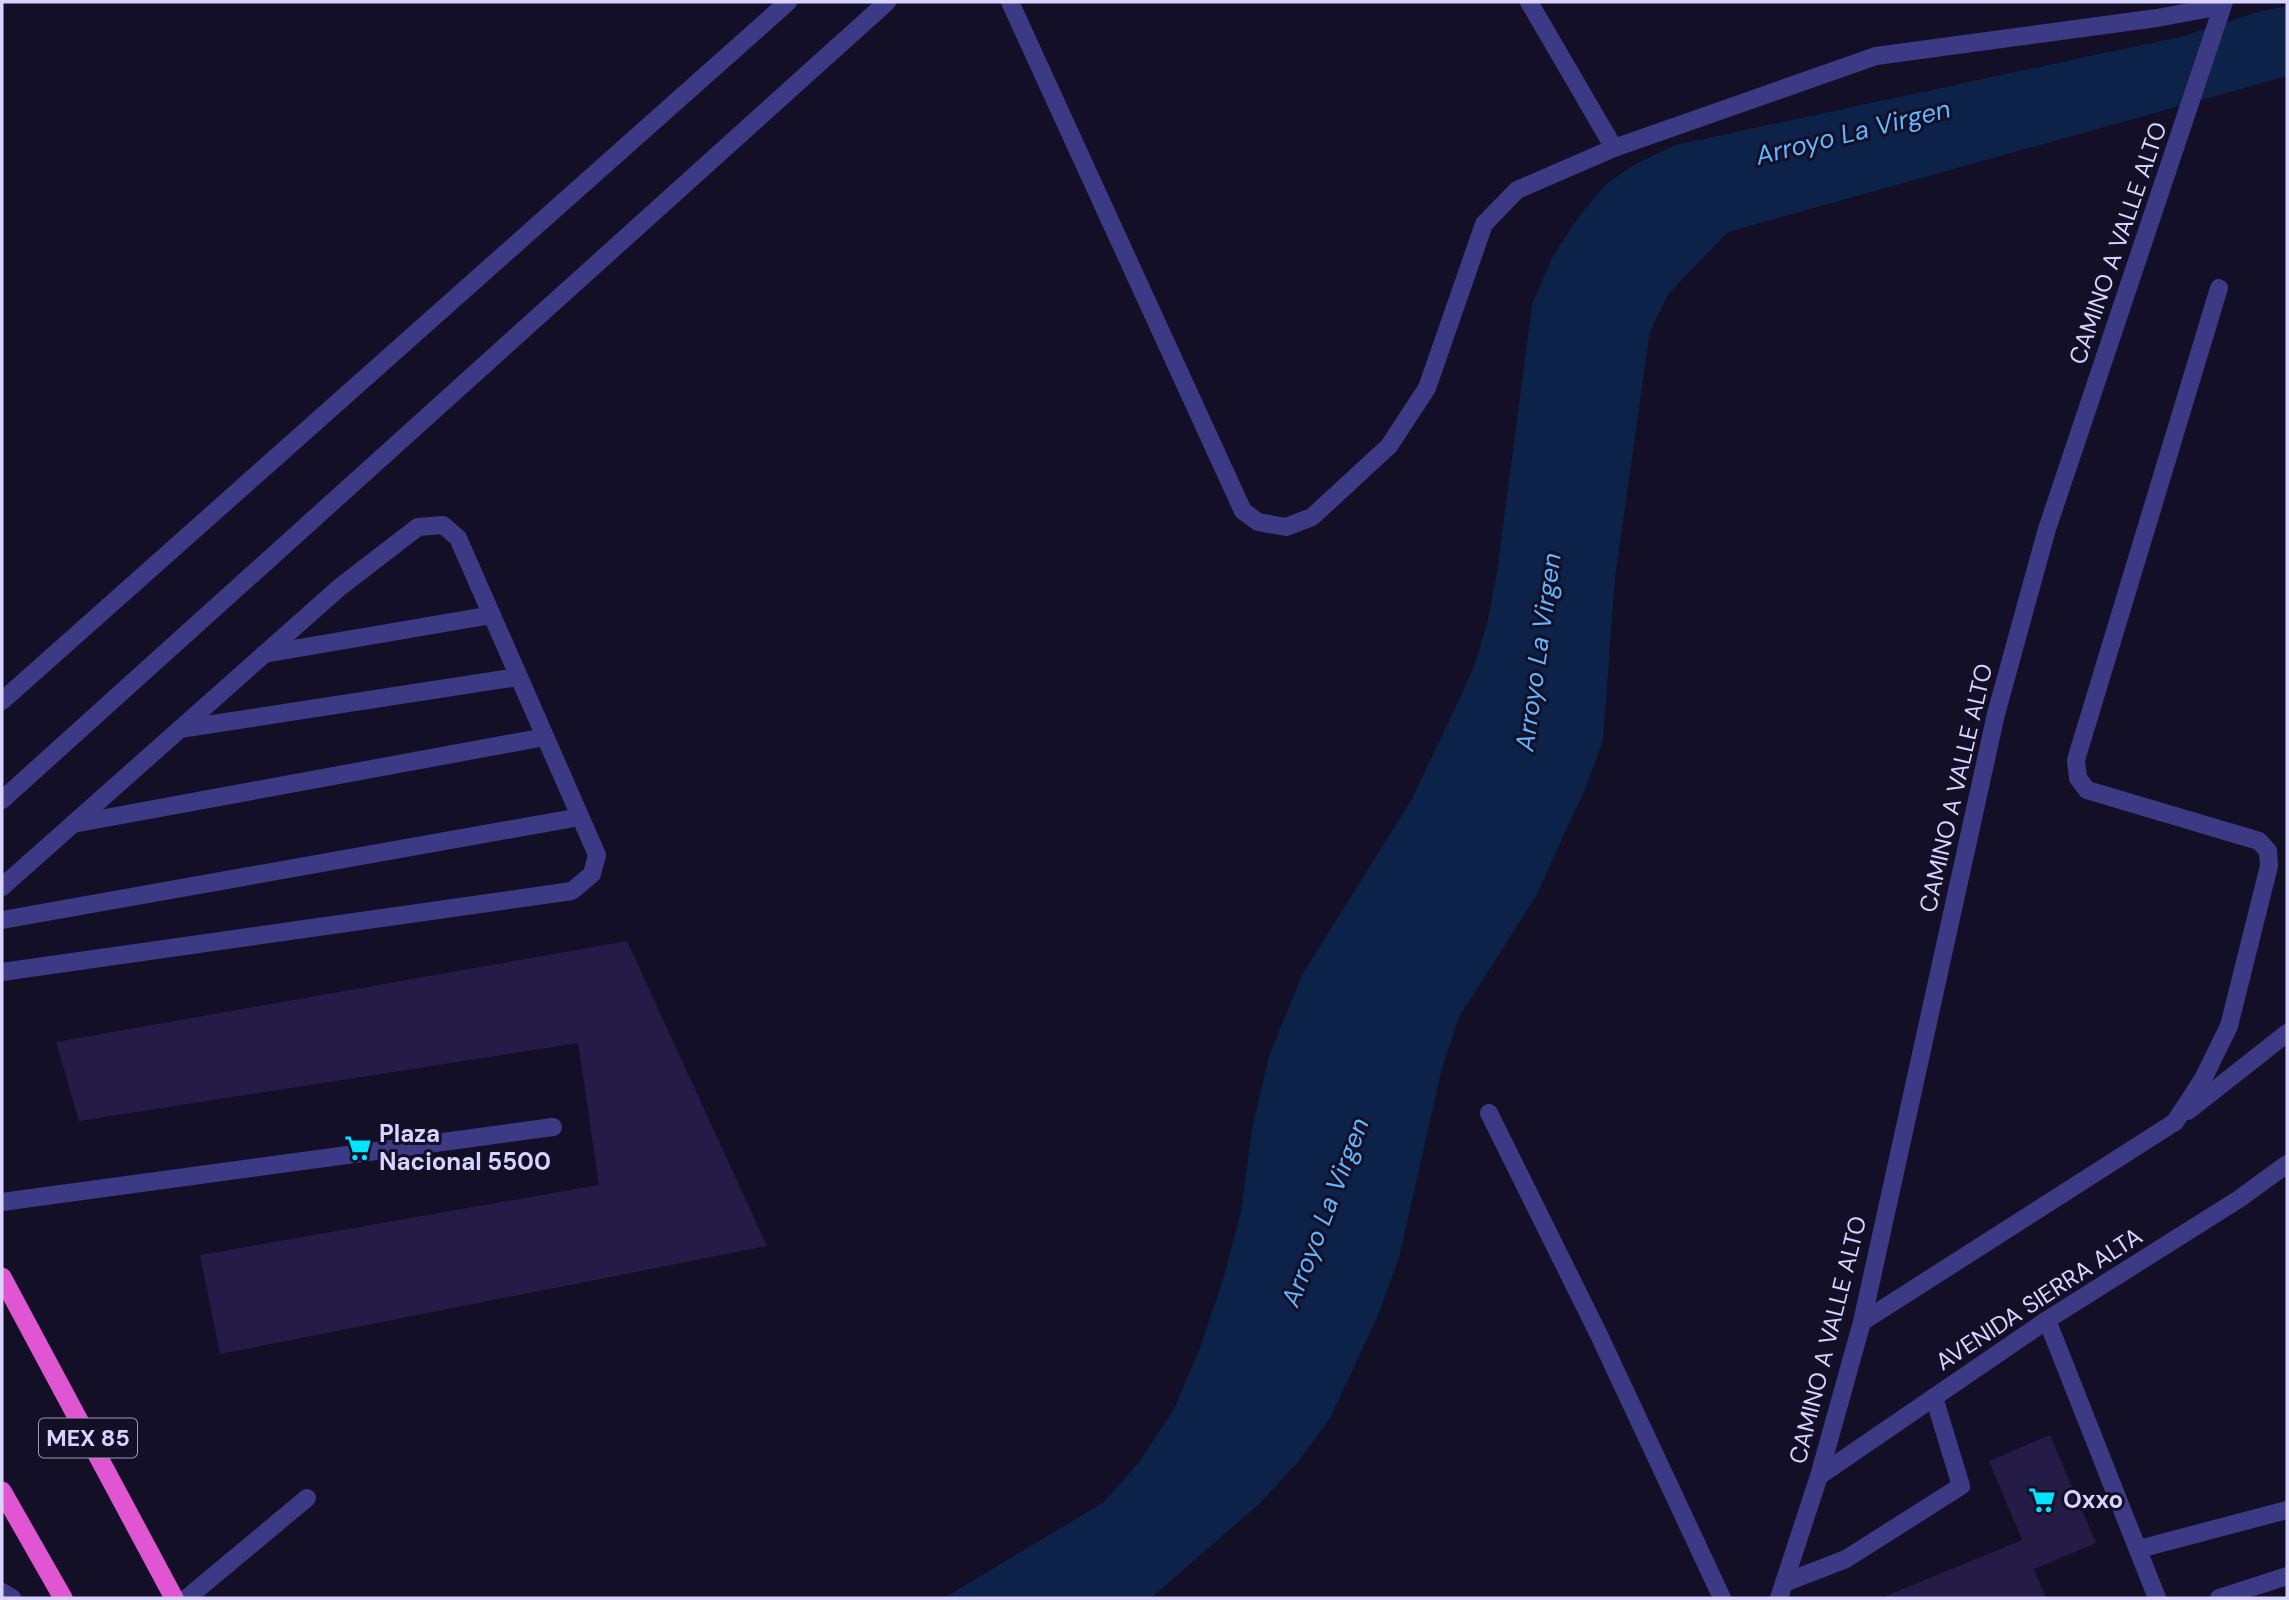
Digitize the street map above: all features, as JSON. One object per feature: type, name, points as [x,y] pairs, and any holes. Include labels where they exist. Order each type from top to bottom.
[{"type":"highway","name":"MEX 85","points":[[2,1277],[174,1598]]},
{"type":"highway","points":[[2,1491],[63,1598]]},
{"type":"street","points":[[2,701],[788,2]]},
{"type":"street","points":[[2,800],[887,2]]},
{"type":"street","points":[[1010,2],[1243,511],[1258,522],[1286,527],[1312,517],[1390,446],[1427,388],[1484,224],[1517,190],[1614,148],[1876,56],[2221,9]]},
{"type":"street","points":[[1529,2],[1614,148]]},
{"type":"street","name":"CAMINO A VALLE ALTO","points":[[1782,1591],[1819,1476],[1862,1322],[2000,701],[2047,529],[2221,9]]},
{"type":"street","points":[[2175,1122],[2203,1079],[2229,1026],[2269,866],[2268,851],[2259,841],[2087,790],[2078,778],[2076,760],[2219,288]]},
{"type":"street","points":[[2,887],[340,587],[418,527],[443,525],[458,538],[597,855],[592,874],[572,891],[2,972]]},
{"type":"street","points":[[264,654],[492,615]]},
{"type":"street","points":[[180,729],[518,677]]},
{"type":"street","points":[[71,825],[545,737]]},
{"type":"street","points":[[2,920],[580,817]]},
{"type":"street","points":[[1862,1322],[2175,1122],[2287,1033]]},
{"type":"street","points":[[1489,1113],[1598,1333],[1722,1598]]},
{"type":"street","points":[[2,1202],[553,1128]]},
{"type":"street","name":"AVENIDA SIERRA ALTA","points":[[1819,1476],[2047,1320],[2239,1199],[2287,1164]]},
{"type":"street","points":[[2047,1320],[2157,1598]]},
{"type":"street","points":[[1782,1591],[1846,1559],[1961,1486],[1934,1397]]},
{"type":"street","points":[[187,1598],[307,1497]]},
{"type":"street","points":[[2139,1549],[2287,1510]]},
{"type":"street","points":[[2219,1598],[2287,1576]]},
{"type":"street","points":[[2,1592],[12,1598]]},
{"type":"water","name":"Arroyo La Virgen","points":[[2287,6],[2287,76],[1728,232],[1669,293],[1650,331],[1615,578],[1603,740],[1587,784],[1536,896],[1459,1017],[1442,1068],[1399,1258],[1377,1318],[1330,1418],[1298,1462],[1259,1504],[1151,1598],[944,1598],[1104,1502],[1139,1462],[1174,1409],[1200,1348],[1222,1283],[1241,1212],[1252,1129],[1269,1056],[1302,975],[1412,799],[1472,672],[1487,624],[1497,572],[1532,305],[1552,258],[1577,219],[1605,185],[1632,166],[1675,145],[2184,36],[2261,11]]},
{"type":"building","points":[[627,941],[767,1246],[220,1354],[200,1255],[599,1185],[578,1043],[79,1121],[56,1042]]},
{"type":"building","name":"Oxxo","points":[[2050,1435],[2096,1543],[2034,1569],[2046,1598],[1881,1598],[2022,1540],[1989,1461]]},
{"type":"place","name":"Plaza Nacional 5500","points":[[358,1148]]},
{"type":"place","name":"Oxxo","points":[[2042,1500]]}]
